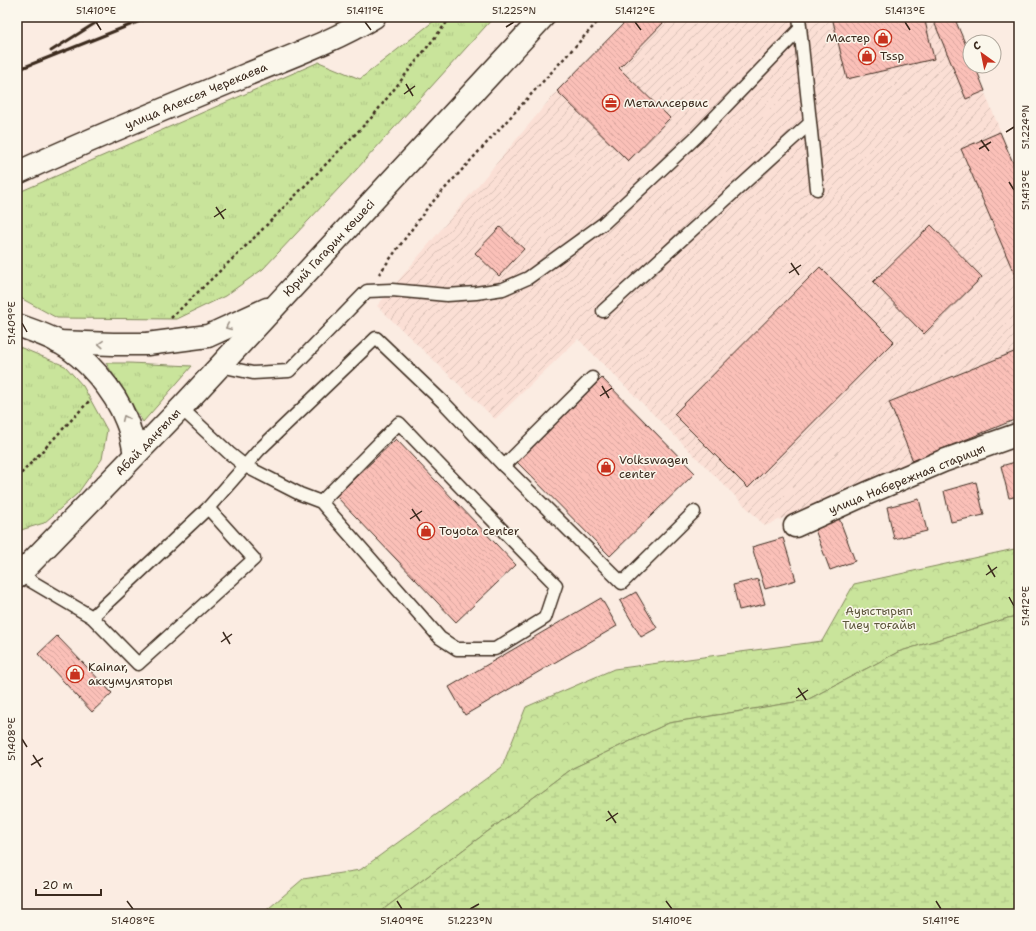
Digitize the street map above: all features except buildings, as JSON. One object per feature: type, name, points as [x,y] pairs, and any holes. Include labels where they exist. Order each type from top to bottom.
[{"type":"main road","name":"улица Алексея Черекаева","points":[[17,173],[67,150],[318,45],[374,17]]},
{"type":"main road","name":"Юрий Гагарин көшесі","points":[[277,305],[528,17]]},
{"type":"main road","name":"Юрий Гагарин көшесі","points":[[277,305],[543,17]]},
{"type":"main road","points":[[58,342],[147,344],[208,336],[277,305]]},
{"type":"main road","name":"Абай даңғылы","points":[[18,576],[181,408],[277,305]]},
{"type":"main road","points":[[17,325],[58,342],[75,352],[92,368],[113,396],[126,420],[132,437],[135,455]]},
{"type":"main road","name":"улица Набережная старицы","points":[[795,526],[868,492],[943,461],[1019,434]]},
{"type":"lane","points":[[220,366],[253,373],[289,371],[367,291],[392,290],[447,295],[476,293],[503,289],[528,278],[604,223],[696,137],[799,23]]},
{"type":"lane","points":[[799,23],[817,189]]},
{"type":"lane","points":[[603,311],[809,124]]},
{"type":"lane","points":[[92,617],[208,508],[259,450],[376,338],[445,404],[504,466],[622,583],[694,512]]},
{"type":"lane","points":[[504,466],[592,378]]},
{"type":"lane","points":[[181,408],[228,453],[245,466],[300,494],[321,502],[440,638],[457,649],[495,649],[545,618],[556,585],[399,423],[321,502]]},
{"type":"lane","points":[[18,576],[92,617],[138,664],[254,559],[208,508]]},
{"type":"path","points":[[169,320],[251,241],[373,116],[451,17]]},
{"type":"path","points":[[367,291],[428,207],[602,17]]},
{"type":"path","points":[[17,478],[91,399]]},
{"type":"shaded area","points":[[630,17],[954,17],[962,42],[962,74],[977,74],[1019,177],[1019,418],[913,461],[765,526],[578,339],[495,419],[377,306],[557,91]]},
{"type":"green space","points":[[439,17],[494,17],[356,170],[263,269],[225,296],[177,319],[57,318],[17,296],[17,193],[319,62],[360,79]]},
{"type":"green space","points":[[17,346],[65,366],[83,386],[107,430],[102,459],[78,493],[44,523],[21,530],[17,528]]},
{"type":"green space","points":[[106,363],[129,363],[192,366],[143,422]]},
{"type":"green space","name":"Ауыстырып Тиеу тоғайы","points":[[1019,548],[1019,616],[1008,618],[898,652],[807,700],[669,723],[573,768],[377,914],[262,914],[303,879],[360,870],[502,767],[526,707],[614,669],[822,641],[854,584]]},
{"type":"green space","points":[[1019,616],[1019,914],[377,914],[573,768],[669,723],[807,700],[898,652],[1008,618]]},
{"type":"railway","points":[[51,51],[105,17]]},
{"type":"railway","points":[[17,70],[150,17]]},
{"type":"place","name":"Мастер","points":[[883,38]]},
{"type":"place","name":"Tssp","points":[[867,56]]},
{"type":"place","name":"Металлсервис","points":[[611,103]]},
{"type":"place","name":"Volkswagen center","points":[[606,467]]},
{"type":"place","name":"Toyota center","points":[[426,531]]},
{"type":"place","name":"Kainar, аккумуляторы","points":[[75,674]]}]
